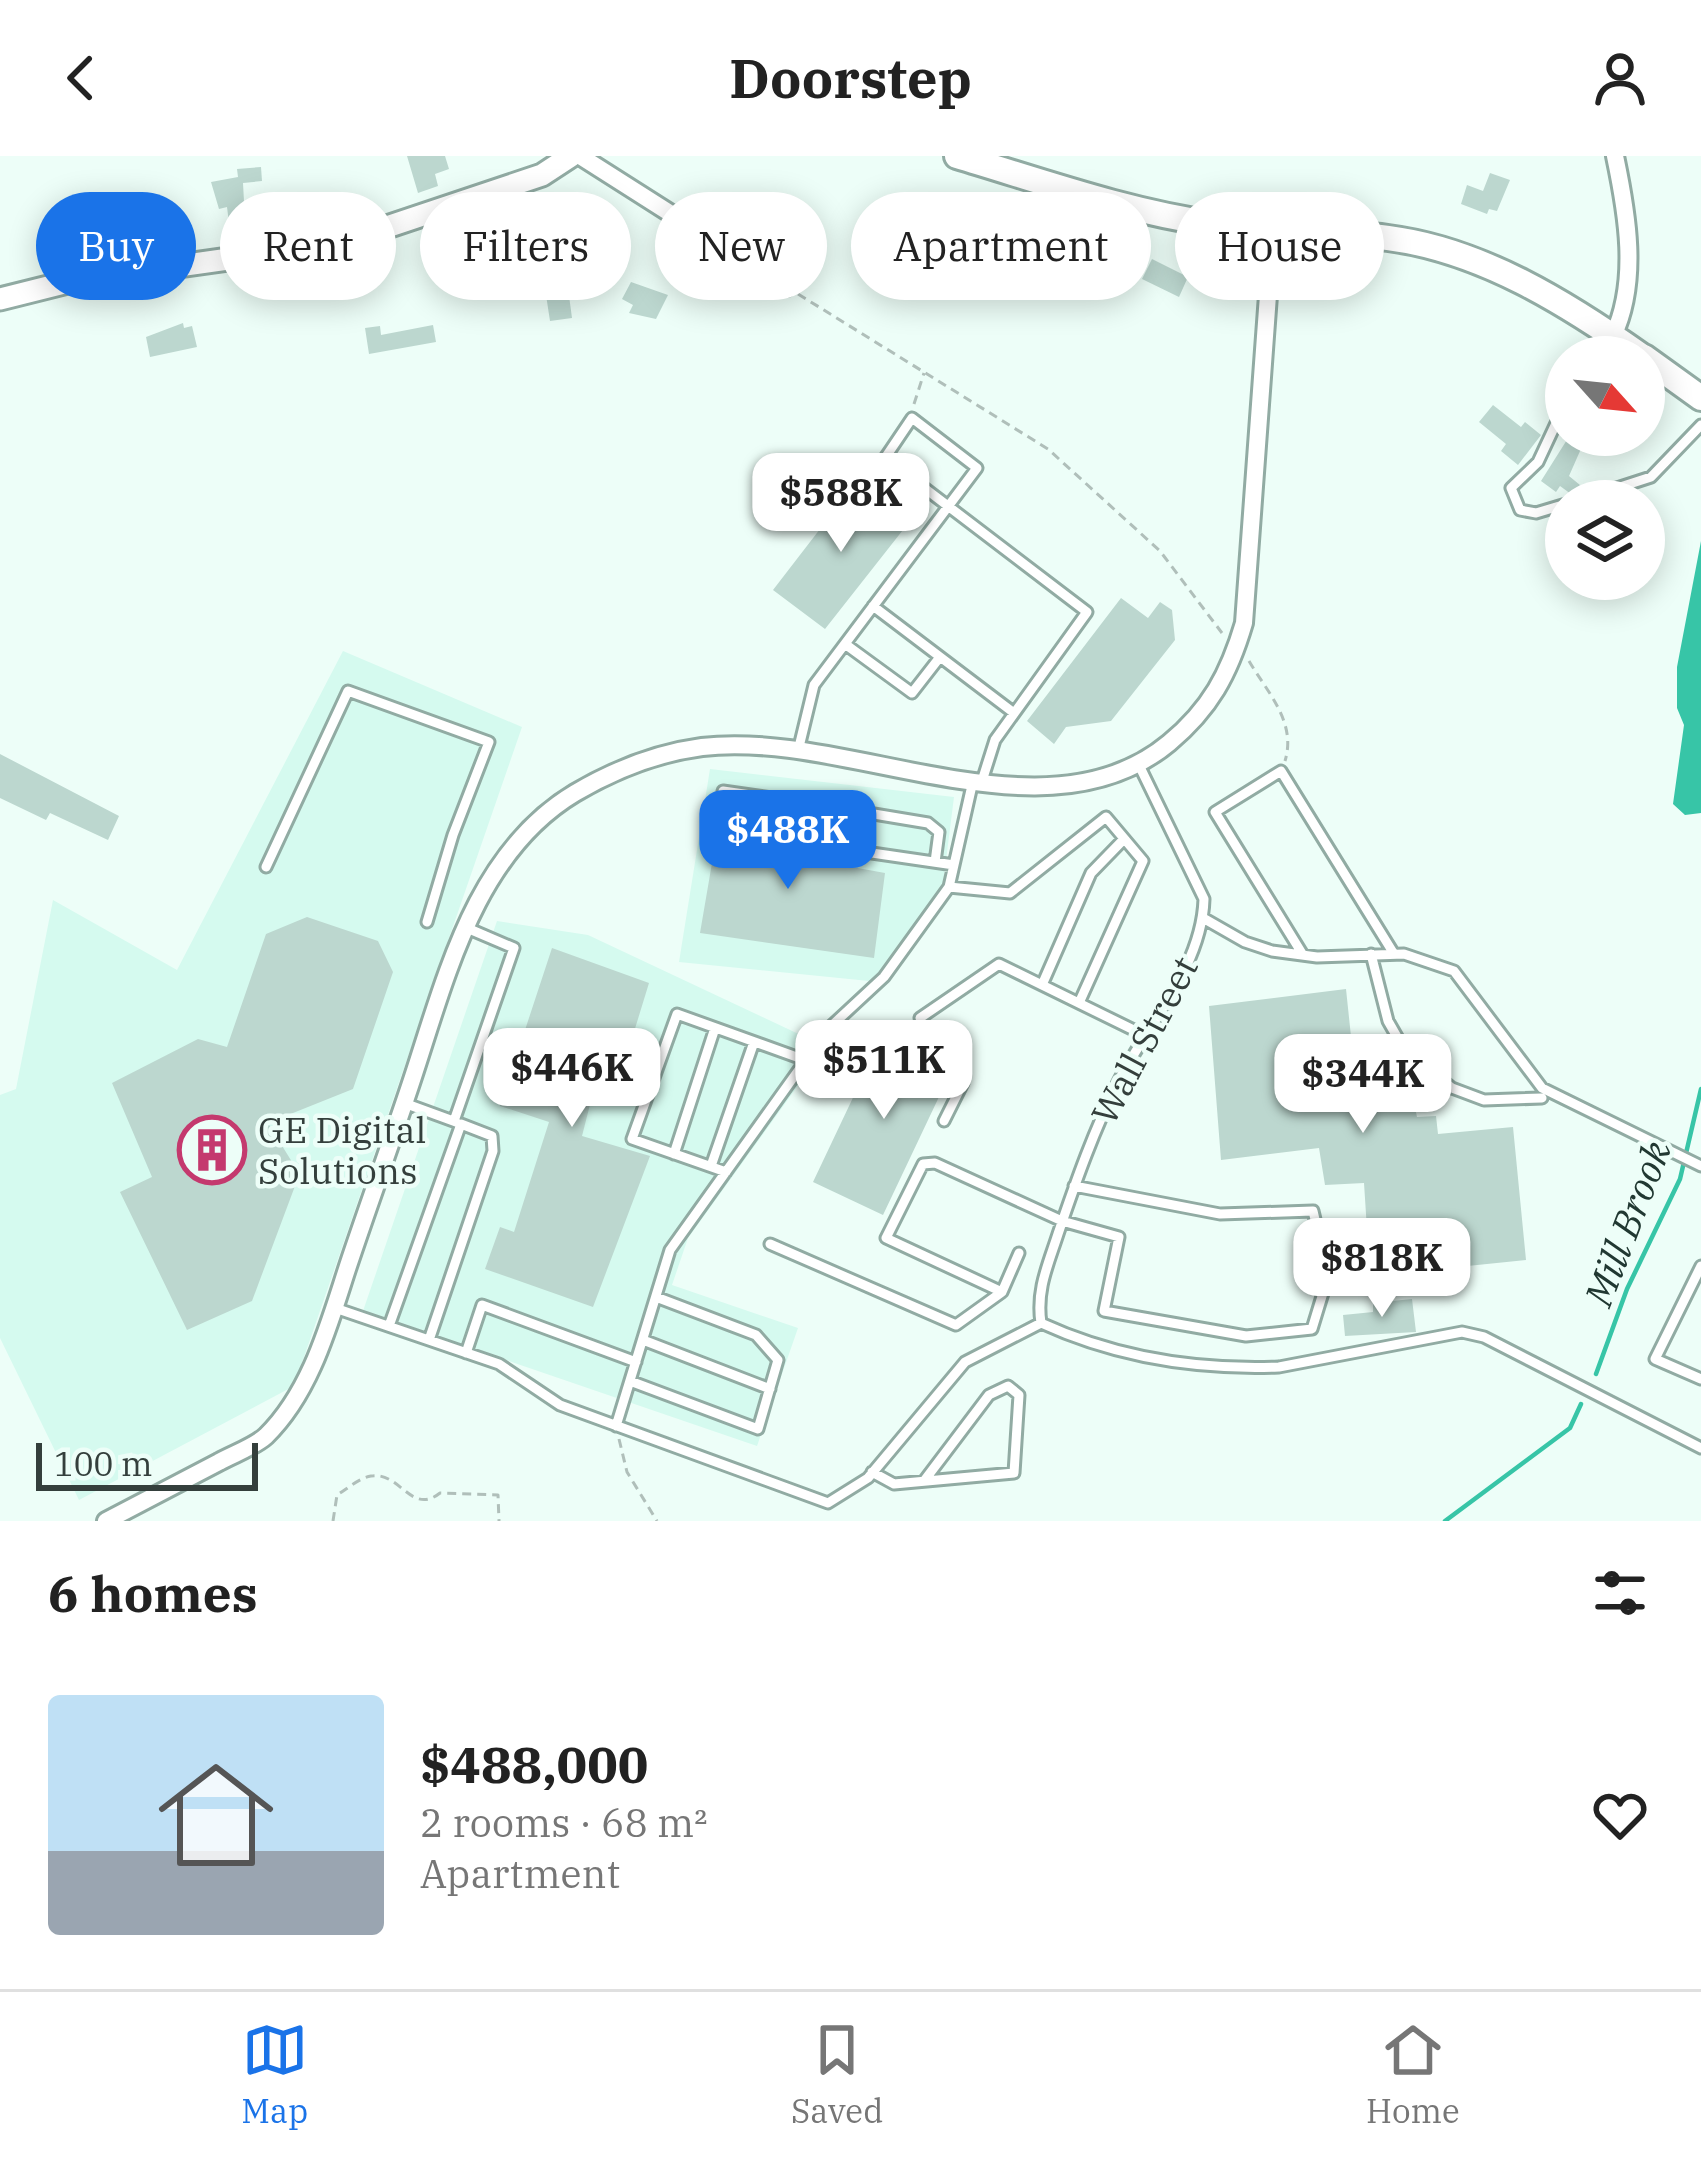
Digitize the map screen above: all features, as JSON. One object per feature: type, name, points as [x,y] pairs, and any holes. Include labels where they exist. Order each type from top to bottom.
[{"type":"main road","points":[[957,156],[1175,216]]},
{"type":"main road","points":[[1384,241],[1432,247],[1511,276],[1612,336]]},
{"type":"main road","points":[[1665,372],[1701,398]]},
{"type":"street","points":[[0,299],[116,274],[336,244],[542,175],[576,156],[655,205]]},
{"type":"street","points":[[1608,333],[1625,296],[1628,253],[1615,156]]},
{"type":"street","points":[[106,1521],[264,1438],[300,1390],[334,1308],[480,898],[517,842],[572,795],[619,770],[704,746],[798,751],[978,781],[1078,784],[1138,763],[1196,720],[1229,673],[1246,603],[1268,300]]},
{"type":"lane","points":[[616,1426],[670,1250],[828,1029],[884,977],[950,887],[978,781],[995,740],[1087,612],[949,506],[885,458],[912,418],[977,468],[949,506],[844,644],[814,685],[798,751]]},
{"type":"lane","points":[[1642,480],[1651,477],[1701,425]]},
{"type":"lane","points":[[1545,447],[1538,462],[1511,488],[1520,509],[1545,511]]},
{"type":"lane","points":[[873,606],[1014,713]]},
{"type":"lane","points":[[844,644],[911,693],[940,657]]},
{"type":"lane","points":[[266,867],[349,692],[489,742],[453,835],[427,922]]},
{"type":"lane","name":"Wall Street","points":[[1041,1323],[1037,1297],[1074,1186],[1120,1078],[1190,956],[1203,918],[1204,899],[1138,763]]},
{"type":"lane","points":[[1303,955],[1215,812],[1281,771],[1394,954]]},
{"type":"lane","points":[[723,791],[928,823],[939,832],[935,862]]},
{"type":"lane","points":[[814,804],[816,837],[831,847],[954,865]]},
{"type":"lane","points":[[950,887],[1010,893],[1106,817],[1143,861],[1079,1003]]},
{"type":"lane","points":[[1042,985],[1091,873],[1124,839]]},
{"type":"lane","points":[[1203,918],[1245,942],[1303,955],[1394,954],[1426,959],[1454,971],[1542,1088],[1701,1166]]},
{"type":"lane","points":[[389,1327],[514,948],[467,928]]},
{"type":"lane","points":[[1371,954],[1388,1021],[1403,1049],[1452,1088],[1484,1100],[1542,1098]]},
{"type":"lane","points":[[920,1018],[999,964],[1146,1036]]},
{"type":"lane","points":[[726,1172],[632,1139],[677,1014],[806,1060]]},
{"type":"lane","points":[[674,1154],[715,1028]]},
{"type":"lane","points":[[711,1166],[754,1042]]},
{"type":"lane","points":[[944,1121],[963,1083]]},
{"type":"lane","points":[[404,1103],[492,1136],[493,1150],[429,1340]]},
{"type":"lane","points":[[1002,1292],[886,1238],[923,1164],[935,1163],[1062,1221],[1119,1237],[1104,1311],[1246,1336],[1312,1329],[1323,1293]]},
{"type":"lane","points":[[1074,1186],[1220,1214],[1313,1211],[1323,1253]]},
{"type":"lane","points":[[770,1244],[956,1325],[1002,1292],[1019,1253]]},
{"type":"lane","points":[[1701,1266],[1655,1359],[1701,1379]]},
{"type":"lane","points":[[630,1381],[758,1429],[778,1360],[756,1335],[656,1298]]},
{"type":"lane","points":[[466,1353],[482,1305],[636,1362]]},
{"type":"lane","points":[[334,1308],[499,1364],[560,1406],[828,1503],[872,1472],[965,1362],[1041,1323],[1079,1341],[1130,1353],[1250,1368],[1279,1367],[1462,1331],[1484,1337],[1701,1448]]},
{"type":"lane","points":[[643,1340],[770,1389]]},
{"type":"lane","points":[[872,1472],[894,1484],[1014,1473],[1019,1395],[1007,1386],[989,1395],[924,1481]]},
{"type":"path","points":[[809,300],[1048,449],[1160,551],[1276,701],[1286,728],[1288,754],[1281,771]]},
{"type":"path","points":[[912,418],[924,371]]},
{"type":"path","points":[[616,1426],[627,1472],[657,1521]]},
{"type":"path","points":[[333,1521],[337,1495],[368,1476],[381,1476],[419,1501],[430,1501],[440,1493],[498,1496],[499,1521]]},
{"type":"shaded area","points":[[1701,541],[1701,813],[1685,815],[1673,804],[1684,725],[1677,708],[1677,667]]},
{"type":"shaded area","points":[[343,651],[522,727],[294,1386],[79,1500],[0,1338],[0,1095],[16,1089],[53,900],[177,970]]},
{"type":"shaded area","points":[[710,769],[954,797],[943,884],[879,982],[679,962]]},
{"type":"shaded area","points":[[497,921],[588,935],[807,1038],[823,1051],[688,1238],[672,1285],[798,1328],[757,1446],[363,1311]]},
{"type":"building","points":[[407,156],[445,156],[449,169],[435,174],[438,186],[418,193]]},
{"type":"building","points":[[261,167],[262,181],[243,183],[243,192],[220,192],[219,209],[211,182],[238,177],[237,169]]},
{"type":"building","points":[[1490,173],[1510,180],[1497,211],[1489,209],[1487,214],[1461,204],[1467,185],[1483,191]]},
{"type":"building","points":[[1151,261],[1175,270],[1175,295],[1151,283]]},
{"type":"building","points":[[631,282],[655,290],[655,300],[666,300],[656,319],[629,313],[633,305],[624,300],[631,300]]},
{"type":"building","points":[[547,300],[570,300],[572,318],[550,321]]},
{"type":"building","points":[[183,323],[184,328],[192,326],[197,347],[150,357],[146,337]]},
{"type":"building","points":[[433,325],[436,342],[369,354],[365,328],[380,326],[381,335]]},
{"type":"building","points":[[1493,405],[1521,427],[1525,422],[1541,435],[1518,465],[1501,451],[1506,444],[1479,422]]},
{"type":"building","points":[[1557,456],[1578,456],[1569,476],[1574,480],[1541,481]]},
{"type":"building","points":[[857,481],[910,521],[825,629],[773,590]]},
{"type":"building","points":[[1121,598],[1148,618],[1160,602],[1172,610],[1175,640],[1111,721],[1066,727],[1054,744],[1027,721]]},
{"type":"building","points":[[0,754],[119,816],[108,840],[50,813],[46,820],[0,798]]},
{"type":"building","points":[[736,813],[787,823],[787,830],[807,839],[819,861],[885,873],[874,958],[700,933],[718,828]]},
{"type":"building","name":"GE Digital Solutions","points":[[307,917],[378,941],[393,972],[353,1089],[268,1123],[305,1183],[295,1186],[252,1301],[187,1330],[120,1192],[152,1177],[112,1083],[198,1039],[227,1047],[266,934]]},
{"type":"building","points":[[552,948],[649,983],[618,1084],[597,1077],[582,1136],[650,1156],[593,1307],[485,1269],[500,1227],[514,1232],[549,1122],[500,1106]]},
{"type":"building","points":[[1346,989],[1354,1065],[1372,1063],[1374,1080],[1392,1080],[1395,1101],[1413,1098],[1417,1117],[1436,1116],[1438,1134],[1513,1127],[1526,1260],[1370,1276],[1364,1183],[1325,1185],[1319,1148],[1221,1160],[1209,1006]]},
{"type":"building","points":[[886,1028],[956,1061],[883,1215],[813,1182]]},
{"type":"building","points":[[1412,1299],[1416,1332],[1345,1336],[1343,1315],[1373,1312],[1373,1303]]},
{"type":"waterway","name":"Mill Brook","points":[[1596,1374],[1627,1289],[1680,1179],[1701,1089]]},
{"type":"waterway","name":"Mill Brook","points":[[1445,1521],[1570,1428],[1581,1404]]},
{"type":"place","name":"GE Digital Solutions","points":[[212,1150]]}]
